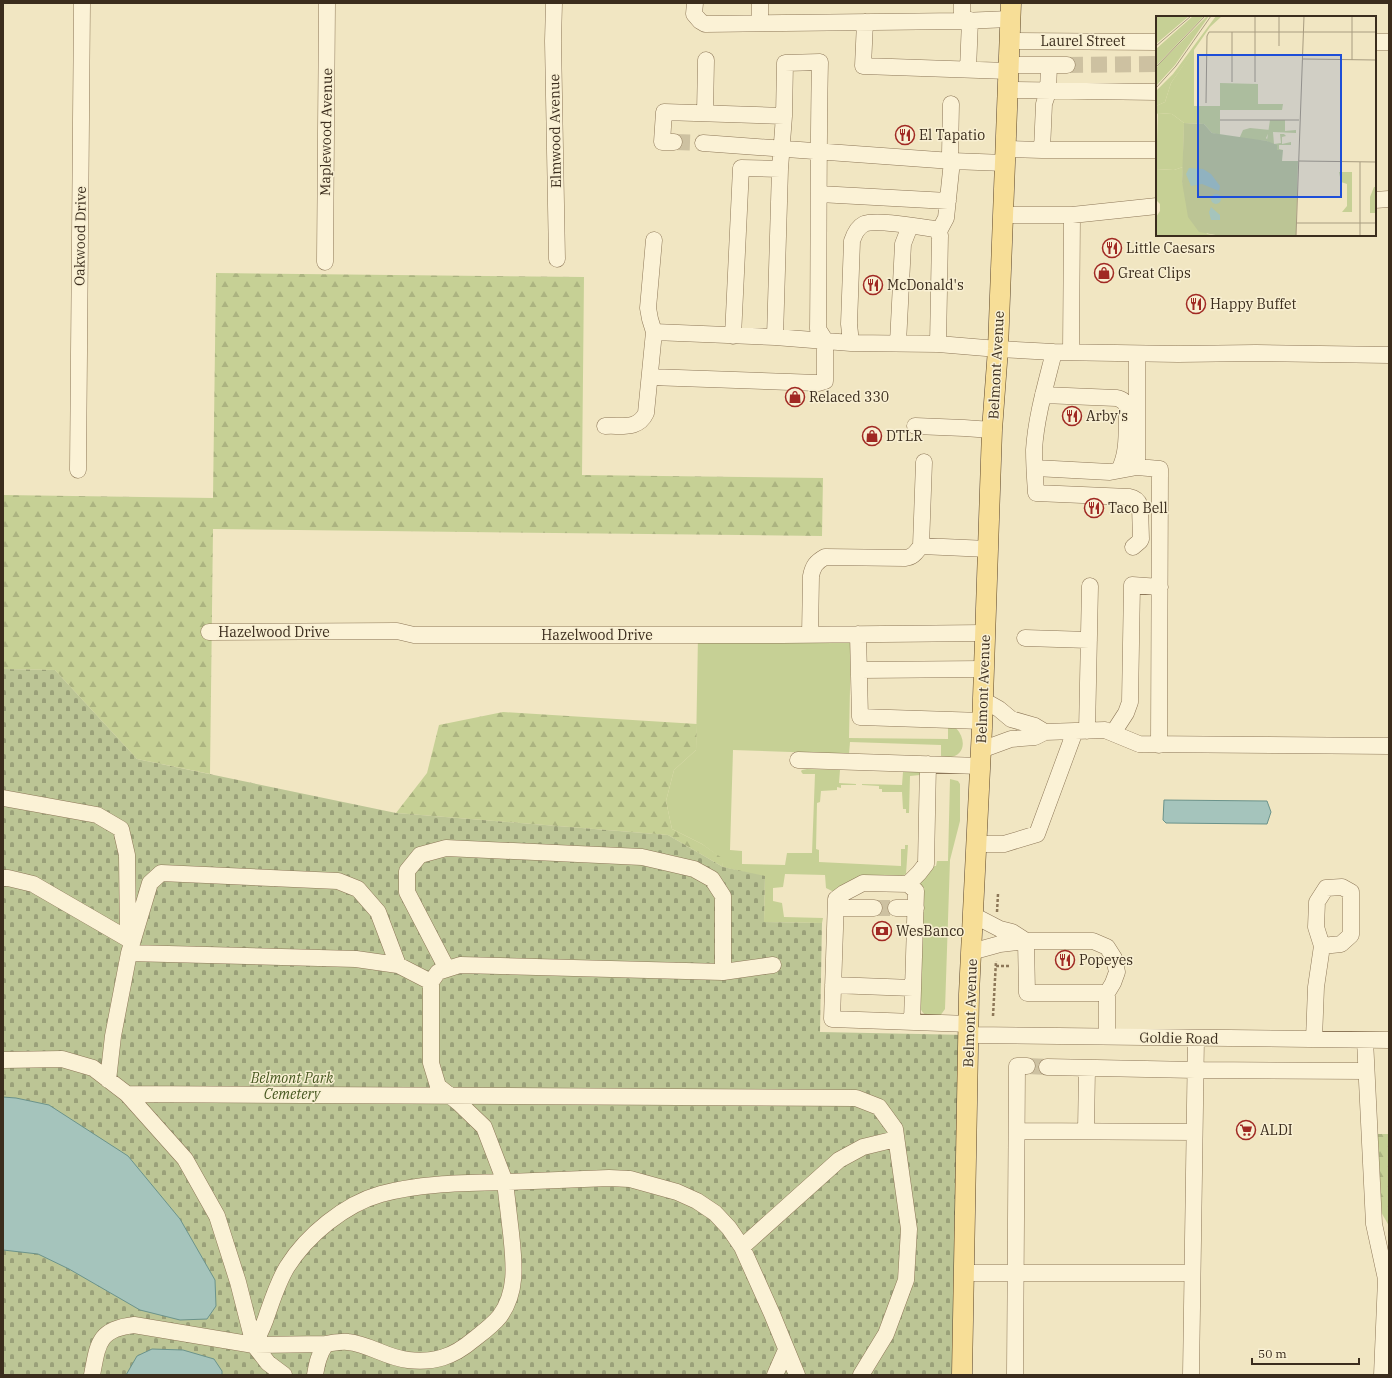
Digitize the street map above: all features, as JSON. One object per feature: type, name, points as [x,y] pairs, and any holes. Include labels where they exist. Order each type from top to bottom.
[{"type":"main road","name":"Belmont Avenue","points":[[962,1375],[971,952],[983,700],[992,430],[998,349],[1011,11]]},
{"type":"street","name":"Oakwood Drive","points":[[78,470],[82,3]]},
{"type":"street","name":"Maplewood Avenue","points":[[325,262],[327,3]]},
{"type":"street","name":"Elmwood Avenue","points":[[554,3],[553,41],[557,259]]},
{"type":"street","points":[[695,3],[694,14],[700,21],[706,24],[966,20],[1011,11]]},
{"type":"street","points":[[760,3],[760,23]]},
{"type":"street","points":[[962,3],[966,20],[968,70]]},
{"type":"street","points":[[866,22],[863,66],[968,70],[1008,76],[1048,92],[1156,92]]},
{"type":"street","name":"Laurel Street","points":[[1010,41],[1156,42]]},
{"type":"street","points":[[1376,42],[1389,42]]},
{"type":"street","points":[[705,113],[706,60]]},
{"type":"street","points":[[650,377],[818,383],[825,381],[825,340],[818,328],[818,151],[820,62],[786,63],[780,169],[775,337]]},
{"type":"street","points":[[1008,76],[1048,65],[1066,65]]},
{"type":"street","points":[[1042,150],[1044,104],[1048,92],[1048,65]]},
{"type":"street","points":[[938,233],[946,218],[948,202],[952,161],[950,154],[951,104]]},
{"type":"street","points":[[668,142],[664,112],[784,116]]},
{"type":"street","points":[[703,143],[952,161],[1005,156],[1042,150],[1156,150]]},
{"type":"street","points":[[733,336],[741,168],[780,169]]},
{"type":"street","points":[[819,194],[948,202]]},
{"type":"street","points":[[1376,200],[1389,199]]},
{"type":"street","points":[[1002,215],[1072,215],[1156,206]]},
{"type":"street","points":[[1071,352],[1072,215]]},
{"type":"street","points":[[851,343],[849,324],[852,241],[856,231],[864,224],[878,222],[935,229],[940,235],[938,344]]},
{"type":"street","points":[[898,343],[903,244],[910,226]]},
{"type":"street","points":[[605,426],[637,425],[643,420],[646,413],[654,332],[648,308],[654,240]]},
{"type":"street","points":[[654,332],[775,337],[851,343],[938,344],[1054,352],[1137,354],[1256,353],[1389,355]]},
{"type":"street","points":[[1054,352],[1036,429],[1034,451],[1036,494],[1129,497],[1135,499],[1139,502],[1140,506],[1141,539],[1133,547]]},
{"type":"street","points":[[1137,354],[1137,468]]},
{"type":"street","points":[[1043,395],[1116,398],[1124,401],[1127,408],[1125,449],[1124,459],[1119,470]]},
{"type":"street","points":[[915,426],[992,430]]},
{"type":"street","points":[[810,635],[811,576],[813,567],[817,561],[825,557],[906,558],[915,554],[921,546],[924,462]]},
{"type":"street","points":[[1035,468],[1110,472],[1137,468],[1160,469],[1159,745]]},
{"type":"street","points":[[921,546],[988,548]]},
{"type":"street","points":[[976,844],[1004,844],[1037,834],[1081,731],[1089,640],[1090,586]]},
{"type":"street","points":[[1113,734],[1126,713],[1130,702],[1132,586],[1160,587]]},
{"type":"street","name":"Hazelwood Drive","points":[[210,632],[397,631],[414,635],[810,635],[985,633]]},
{"type":"street","points":[[858,634],[860,717],[982,721]]},
{"type":"street","points":[[1024,638],[1089,640]]},
{"type":"street","points":[[860,670],[984,669]]},
{"type":"street","points":[[983,700],[1000,709],[1011,719],[1035,726],[1045,732]]},
{"type":"street","points":[[798,760],[928,764],[980,758],[1011,739],[1035,737],[1045,732],[1105,730],[1139,744],[1389,746]]},
{"type":"street","points":[[908,884],[926,864],[928,764]]},
{"type":"street","points":[[3,798],[97,815],[121,829],[127,855],[129,946]]},
{"type":"street","points":[[447,969],[407,892],[407,871],[420,855],[446,848],[642,857],[694,869],[712,879],[723,896],[723,972]]},
{"type":"street","points":[[108,1080],[113,1036],[129,946],[150,883],[161,873],[338,881],[358,889],[378,912],[398,965]]},
{"type":"street","points":[[3,878],[33,884],[129,946],[356,959],[398,965],[430,982]]},
{"type":"street","points":[[912,1022],[916,891],[908,884],[863,883],[836,899],[833,985],[913,988]]},
{"type":"street","points":[[836,908],[874,908]]},
{"type":"street","points":[[896,908],[916,908]]},
{"type":"street","points":[[973,915],[1000,929],[1012,932],[1026,941]]},
{"type":"street","points":[[1026,941],[1027,993],[1107,993]]},
{"type":"street","points":[[971,952],[1000,944],[1026,941],[1093,941],[1107,946],[1114,958],[1117,972],[1113,984],[1107,993],[1107,1037]]},
{"type":"street","points":[[1314,1039],[1316,987],[1322,946]]},
{"type":"street","points":[[92,1375],[99,1342],[108,1332],[122,1326],[134,1325],[254,1345],[353,1342],[406,1360],[434,1360],[450,1355],[471,1342],[500,1316],[508,1302],[512,1288],[514,1261],[505,1182],[484,1127],[438,1086],[430,1063],[430,982],[438,972],[460,965],[723,972],[773,965]]},
{"type":"street","name":"Goldie Road","points":[[833,985],[832,1018],[912,1022],[969,1030],[1107,1037],[1389,1040]]},
{"type":"street","points":[[1191,1375],[1196,1038]]},
{"type":"street","points":[[1365,1040],[1374,1224],[1386,1279],[1382,1375]]},
{"type":"street","points":[[3,1060],[62,1059],[93,1068],[127,1094],[185,1159],[217,1216],[238,1282],[254,1345],[265,1369],[284,1375]]},
{"type":"street","points":[[1016,1375],[1017,1131],[1022,1066]]},
{"type":"street","points":[[1047,1067],[1366,1071]]},
{"type":"street","points":[[1086,1131],[1087,1068]]},
{"type":"street","points":[[127,1094],[856,1098],[879,1107],[895,1129],[909,1229],[906,1280],[886,1334],[861,1375]]},
{"type":"street","points":[[1017,1131],[1194,1132]]},
{"type":"street","points":[[742,1247],[839,1160],[863,1147],[896,1139]]},
{"type":"street","points":[[254,1345],[273,1296],[287,1267],[297,1253],[323,1226],[337,1216],[371,1197],[398,1190],[446,1184],[609,1178],[630,1179],[677,1192],[715,1213],[729,1228],[742,1247],[797,1375]]},
{"type":"street","points":[[964,1273],[1192,1273]]},
{"type":"street","points":[[315,1375],[317,1360],[321,1350],[326,1344]]},
{"type":"street","points":[[775,1375],[786,1350]]},
{"type":"path","points":[[995,966],[1011,966]]},
{"type":"green space","points":[[216,273],[584,277],[582,475],[823,478],[822,536],[213,529],[210,774],[137,759],[55,670],[3,669],[3,495],[213,498]]},
{"type":"green space","points":[[698,635],[851,639],[849,738],[948,739],[948,728],[956,728],[962,739],[962,750],[954,756],[948,757],[941,756],[941,745],[850,742],[849,754],[733,750],[730,850],[742,851],[742,864],[785,865],[787,853],[812,853],[815,774],[803,774],[801,771],[807,769],[840,770],[839,783],[856,785],[841,785],[841,788],[837,787],[837,790],[821,791],[820,802],[817,803],[816,849],[819,850],[819,862],[901,866],[901,849],[905,849],[905,845],[908,845],[906,874],[838,891],[832,891],[826,888],[825,875],[785,874],[783,887],[773,888],[773,901],[782,903],[784,917],[823,918],[822,923],[764,922],[765,877],[723,867],[721,858],[702,844],[672,829],[666,801],[674,770],[696,750]]},
{"type":"green space","name":"Belmont Park Cemetery","points":[[3,669],[55,670],[137,759],[396,813],[668,835],[723,867],[765,876],[764,922],[822,923],[820,1032],[969,1035],[962,1375],[3,1375]]},
{"type":"green space","points":[[503,712],[697,724],[696,750],[674,770],[666,801],[672,829],[702,844],[722,858],[723,867],[668,835],[396,813],[427,773],[439,725]]},
{"type":"green space","points":[[903,772],[920,772],[920,775],[910,776],[909,813],[906,813],[906,809],[903,809],[902,792],[882,792],[882,789],[879,789],[879,786],[862,785],[902,785]]},
{"type":"green space","points":[[950,779],[958,781],[960,784],[960,821],[950,860],[945,1009],[940,1016],[930,1016],[923,1013],[920,1007],[917,881],[931,866],[936,866],[937,861],[948,861]]},
{"type":"green space","points":[[1369,1134],[1389,1134],[1389,1226],[1372,1196]]},
{"type":"water","points":[[1164,800],[1267,801],[1271,812],[1267,824],[1166,823],[1163,820]]},
{"type":"water","points":[[3,1097],[16,1098],[49,1105],[128,1156],[180,1219],[215,1280],[216,1306],[207,1319],[180,1320],[140,1310],[69,1269],[38,1254],[3,1250]]},
{"type":"water","points":[[152,1349],[183,1350],[214,1359],[222,1371],[222,1375],[126,1375],[137,1356]]},
{"type":"tunnel","points":[[1067,65],[1156,64]]},
{"type":"tunnel","points":[[674,142],[703,143]]},
{"type":"tunnel","points":[[874,908],[896,908]]},
{"type":"tunnel","points":[[1027,1066],[1047,1067]]},
{"type":"place","name":"El Tapatio","points":[[905,135]]},
{"type":"place","name":"Little Caesars","points":[[1112,248]]},
{"type":"place","name":"Great Clips","points":[[1104,273]]},
{"type":"place","name":"McDonald's","points":[[873,285]]},
{"type":"place","name":"Happy Buffet","points":[[1196,304]]},
{"type":"place","name":"Relaced 330","points":[[795,397]]},
{"type":"place","name":"Arby's","points":[[1072,416]]},
{"type":"place","name":"DTLR","points":[[872,436]]},
{"type":"place","name":"Taco Bell","points":[[1094,508]]},
{"type":"place","name":"WesBanco","points":[[882,931]]},
{"type":"place","name":"Popeyes","points":[[1065,960]]},
{"type":"place","name":"ALDI","points":[[1246,1130]]}]
